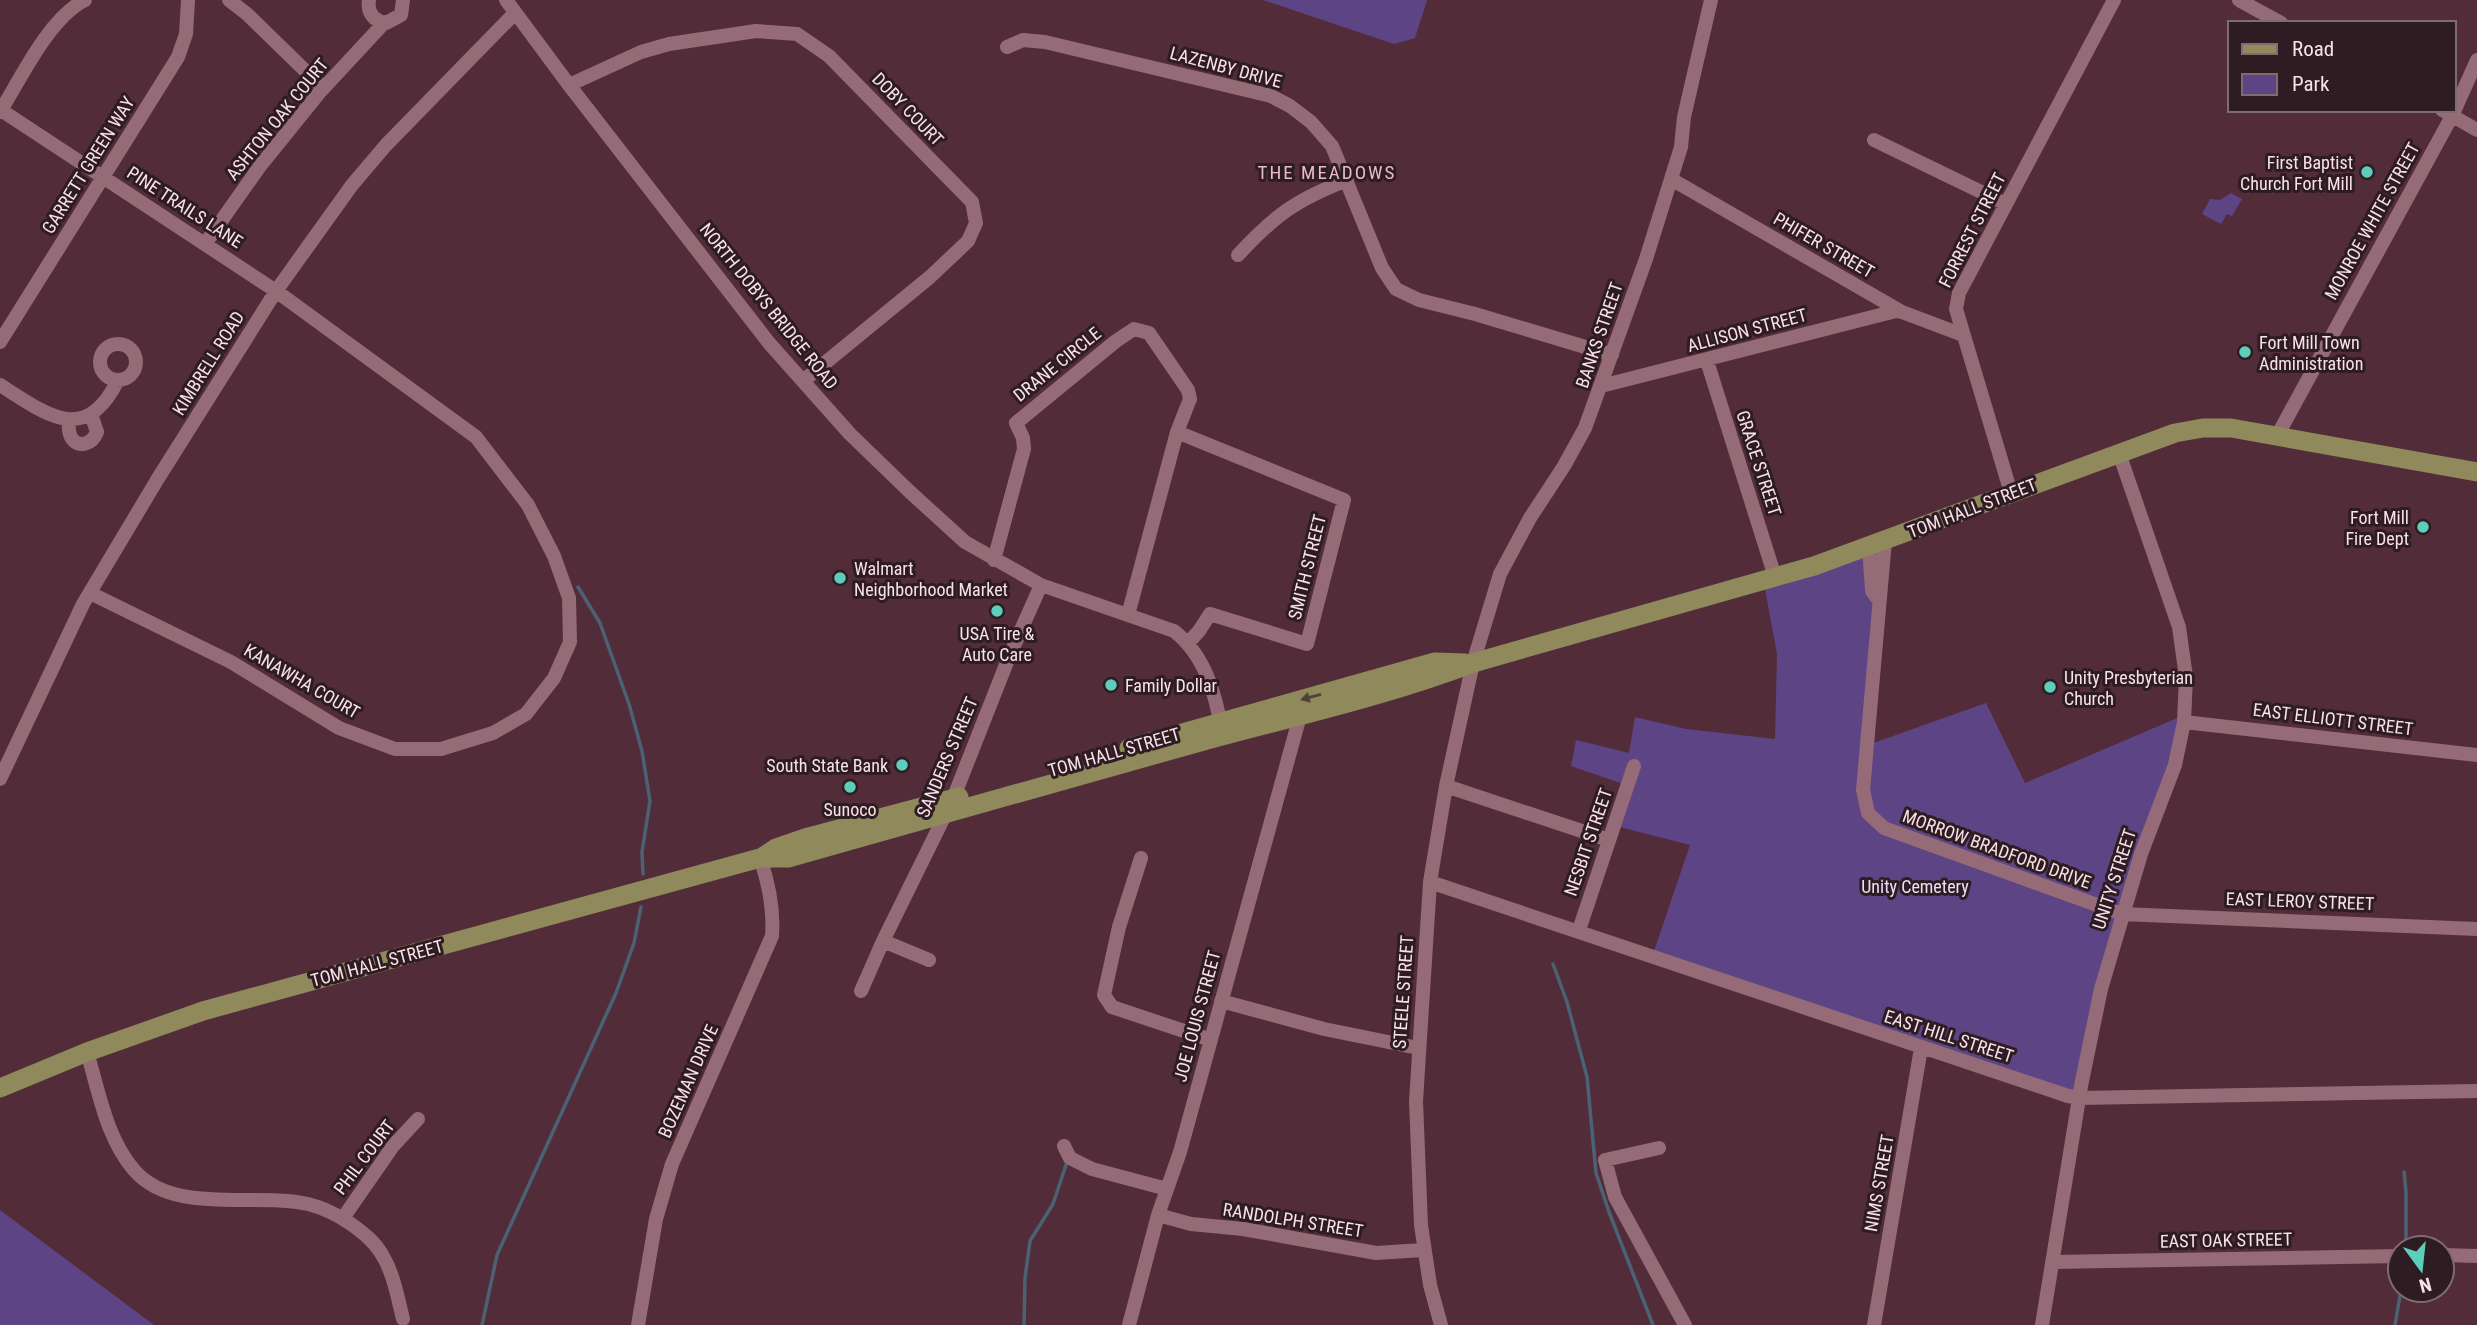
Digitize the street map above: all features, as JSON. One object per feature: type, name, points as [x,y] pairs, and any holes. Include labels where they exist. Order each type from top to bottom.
[{"type":"main road","name":"TOM HALL STREET","points":[[1221,728],[1300,716],[1437,677],[1473,663],[1775,577],[1877,544],[2175,433],[2203,428],[2231,428],[2477,472]]},
{"type":"main road","name":"TOM HALL STREET","points":[[0,1088],[88,1052],[202,1011],[760,858],[788,858],[949,806],[1221,728],[1435,662],[1473,663]]},
{"type":"street","points":[[1,111],[54,25],[85,0]]},
{"type":"street","name":"GARRETT GREEN WAY","points":[[0,342],[178,57],[186,34],[188,0]]},
{"type":"street","points":[[229,0],[247,13],[323,88]]},
{"type":"street","points":[[369,0],[371,15],[384,23]]},
{"type":"street","name":"ASHTON OAK COURT","points":[[205,244],[260,166],[323,88],[384,23],[392,22],[401,15],[403,0]]},
{"type":"street","name":"NORTH DOBYS BRIDGE ROAD","points":[[506,0],[514,14],[769,343],[850,434],[910,492],[965,542],[994,561],[1041,585],[1174,631],[1189,642]]},
{"type":"street","name":"BANKS STREET","points":[[1473,663],[1500,573],[1530,517],[1564,466],[1585,428],[1601,386],[1681,147],[1684,117],[1711,0]]},
{"type":"street","name":"FORREST STREET","points":[[2011,493],[1956,309],[1959,293],[2114,0]]},
{"type":"street","points":[[2239,0],[2277,21]]},
{"type":"street","name":"KIMBRELL ROAD","points":[[0,779],[90,593],[157,480],[276,291],[352,185],[386,145],[514,14]]},
{"type":"street","name":"DOBY COURT","points":[[569,85],[641,52],[669,44],[756,31],[797,34],[829,56],[972,202],[976,223],[968,241],[930,277],[803,381]]},
{"type":"street","name":"LAZENBY DRIVE","points":[[1007,47],[1023,40],[1045,42],[1271,96],[1311,122],[1332,146],[1382,268],[1396,289],[1419,300],[1612,355]]},
{"type":"street","name":"MONROE WHITE STREET","points":[[2456,97],[2477,60]]},
{"type":"street","name":"PINE TRAILS LANE","points":[[1,111],[276,291]]},
{"type":"street","points":[[2447,113],[2477,130]]},
{"type":"street","name":"MONROE WHITE STREET","points":[[2277,436],[2447,113]]},
{"type":"street","points":[[1874,140],[2006,205]]},
{"type":"street","name":"PHIFER STREET","points":[[1671,179],[1902,312],[1963,335]]},
{"type":"street","points":[[1238,255],[1282,212],[1309,195],[1347,180]]},
{"type":"street","name":"KANAWHA COURT","points":[[90,593],[231,662],[339,728],[395,749],[441,749],[493,733],[526,714],[554,678],[570,642],[569,598],[554,556],[528,505],[476,437],[276,291]]},
{"type":"street","name":"ALLISON STREET","points":[[1601,386],[1896,311],[1902,312]]},
{"type":"street","name":"DRANE CIRCLE","points":[[994,561],[1024,449],[1023,438],[1016,423],[1115,341],[1134,329],[1149,332],[1188,390],[1190,399],[1177,432]]},
{"type":"street","name":"GRACE STREET","points":[[1707,360],[1775,577]]},
{"type":"street","points":[[0,385],[49,415],[68,419],[91,414],[102,407],[118,380]]},
{"type":"street","points":[[68,419],[73,440],[85,444],[96,437],[97,427],[91,414]]},
{"type":"street","points":[[1128,615],[1177,432]]},
{"type":"street","name":"SMITH STREET","points":[[1177,432],[1343,500],[1307,645],[1210,614],[1189,642]]},
{"type":"street","name":"UNITY STREET","points":[[2042,1325],[2079,1098],[2101,989],[2145,844],[2175,765],[2184,722],[2186,677],[2179,627],[2119,453]]},
{"type":"street","name":"MORROW BRADFORD DRIVE","points":[[1877,544],[1872,591],[1880,600],[1863,790],[1868,813],[1884,828],[1896,834],[2122,914]]},
{"type":"street","name":"SANDERS STREET","points":[[861,991],[949,806],[1041,585]]},
{"type":"street","points":[[1189,642],[1200,659],[1221,728]]},
{"type":"street","name":"STEELE STREET","points":[[1441,1325],[1423,1250],[1416,1101],[1418,1048],[1430,882],[1446,786],[1473,663]]},
{"type":"street","name":"JOE LOUIS STREET","points":[[1129,1325],[1300,716]]},
{"type":"street","name":"EAST ELLIOTT STREET","points":[[2184,722],[2477,755]]},
{"type":"street","name":"NESBIT STREET","points":[[1579,930],[1634,766]]},
{"type":"street","points":[[1446,786],[1609,840]]},
{"type":"street","name":"BOZEMAN DRIVE","points":[[638,1325],[656,1219],[672,1164],[772,936],[770,892],[760,858]]},
{"type":"street","points":[[1141,858],[1119,927],[1104,995],[1112,1007],[1211,1040]]},
{"type":"street","name":"EAST HILL STREET","points":[[1430,882],[1579,930],[1921,1048],[2079,1098],[2477,1091]]},
{"type":"street","name":"EAST LEROY STREET","points":[[2122,914],[2477,929]]},
{"type":"street","points":[[883,941],[929,960]]},
{"type":"street","points":[[1221,1001],[1324,1029],[1418,1048]]},
{"type":"street","name":"NIMS STREET","points":[[1874,1325],[1921,1048]]},
{"type":"street","points":[[88,1052],[112,1137],[136,1172],[172,1194],[305,1203],[323,1208],[342,1218],[371,1239],[385,1259],[403,1319]]},
{"type":"street","name":"PHIL COURT","points":[[342,1218],[393,1146],[418,1119]]},
{"type":"street","points":[[1064,1146],[1070,1158],[1092,1169],[1167,1189]]},
{"type":"street","points":[[1659,1147],[1605,1160],[1615,1197],[1685,1325]]},
{"type":"street","name":"RANDOLPH STREET","points":[[1158,1215],[1191,1224],[1243,1229],[1376,1253],[1423,1250]]},
{"type":"street","points":[[2456,1255],[2477,1256]]},
{"type":"street","name":"EAST OAK STREET","points":[[2052,1262],[2386,1256]]},
{"type":"green space","points":[[1263,0],[1427,0],[1415,38],[1394,44]]},
{"type":"green space","points":[[2231,193],[2242,199],[2232,216],[2227,214],[2221,224],[2202,214],[2210,199],[2220,200]]},
{"type":"green space","name":"Unity Cemetery","points":[[1868,550],[1877,600],[1865,746],[1986,703],[2025,783],[2182,716],[2168,777],[2078,1095],[1653,954],[1690,845],[1616,826],[1629,786],[1571,766],[1576,740],[1629,753],[1635,717],[1686,729],[1775,739],[1777,654],[1764,584]]},
{"type":"green space","points":[[0,1210],[154,1325],[0,1325]]},
{"type":"waterway","points":[[578,587],[600,623],[629,704],[642,751],[650,801],[642,852],[643,874]]},
{"type":"waterway","points":[[482,1325],[497,1255],[616,993],[634,943],[641,907]]},
{"type":"waterway","points":[[1553,964],[1567,1002],[1587,1077],[1596,1173],[1653,1325]]},
{"type":"waterway","points":[[1024,1325],[1025,1278],[1030,1241],[1053,1204],[1067,1162]]},
{"type":"waterway","points":[[2404,1172],[2406,1234]]},
{"type":"waterway","points":[[2395,1325],[2399,1304]]},
{"type":"place","name":"First Baptist Church Fort Mill","points":[[2367,172]]},
{"type":"place","name":"Fort Mill Town Administration","points":[[2245,352]]},
{"type":"place","name":"Fort Mill Fire Dept","points":[[2423,527]]},
{"type":"place","name":"Walmart Neighborhood Market","points":[[840,578]]},
{"type":"place","name":"USA Tire & Auto Care","points":[[997,611]]},
{"type":"place","name":"Family Dollar","points":[[1111,685]]},
{"type":"place","name":"Unity Presbyterian Church","points":[[2050,687]]},
{"type":"place","name":"South State Bank","points":[[902,765]]},
{"type":"place","name":"Sunoco","points":[[850,787]]},
{"type":"district","name":"THE MEADOWS","points":[[1327,172]]}]
